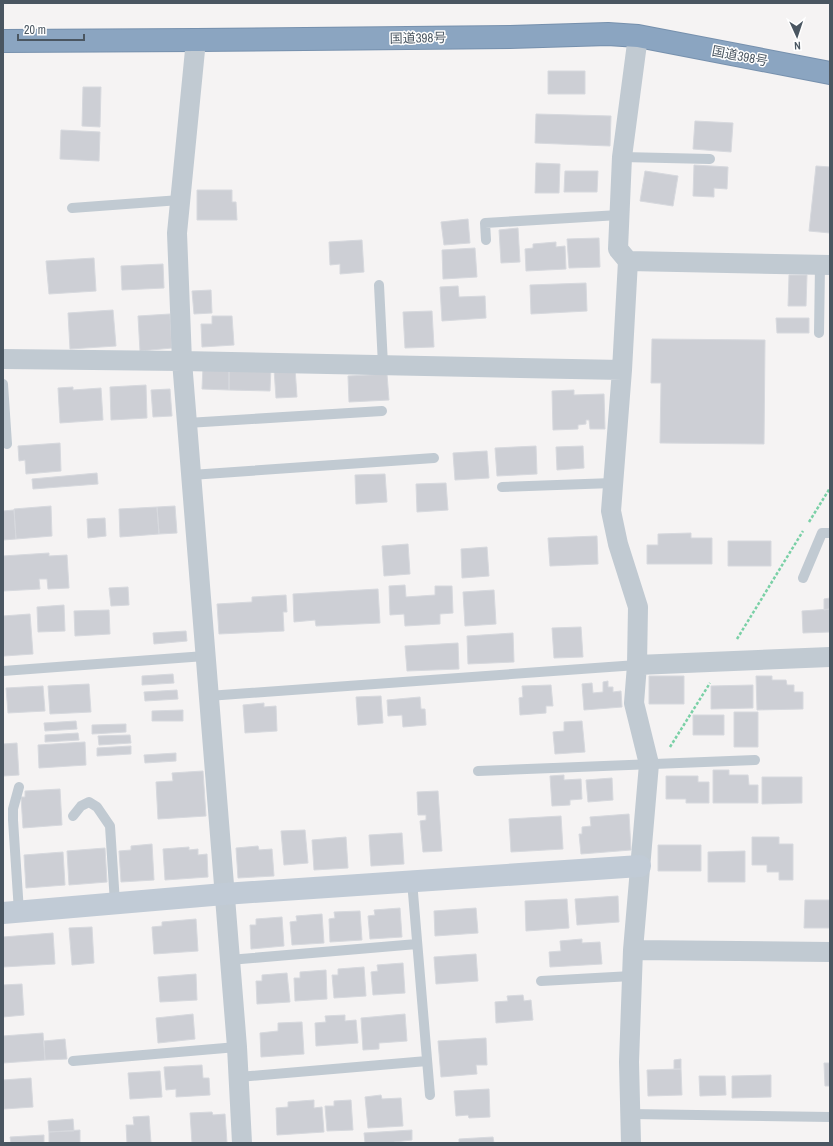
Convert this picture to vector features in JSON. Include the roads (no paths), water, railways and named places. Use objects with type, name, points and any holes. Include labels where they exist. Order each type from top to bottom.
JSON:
[{"type":"highway","name":"国道398号","points":[[3,41],[510,37],[608,34],[638,36],[830,73]]},
{"type":"street","points":[[631,1143],[629,1062],[633,950],[640,866],[654,764],[634,703],[638,607],[618,544],[611,511],[622,370],[628,261],[618,249],[622,157],[638,36]]},
{"type":"street","points":[[196,40],[177,233],[182,361],[237,1047],[242,1143]]},
{"type":"street","points":[[628,261],[825,265]]},
{"type":"street","points":[[3,359],[622,370]]},
{"type":"street","points":[[636,665],[830,657]]},
{"type":"street","points":[[11,912],[224,894],[640,866]]},
{"type":"street","points":[[633,950],[830,952]]},
{"type":"lane","points":[[622,157],[710,159]]},
{"type":"lane","points":[[72,208],[180,200]]},
{"type":"lane","points":[[486,240],[485,223],[619,215]]},
{"type":"lane","points":[[819,333],[825,265]]},
{"type":"lane","points":[[379,285],[383,365]]},
{"type":"lane","points":[[3,384],[7,444]]},
{"type":"lane","points":[[187,424],[382,411]]},
{"type":"lane","points":[[191,475],[434,458]]},
{"type":"lane","points":[[502,487],[613,483]]},
{"type":"lane","points":[[803,578],[822,533],[830,533]]},
{"type":"lane","points":[[3,671],[205,656]]},
{"type":"lane","points":[[208,696],[636,665]]},
{"type":"lane","points":[[478,771],[756,760]]},
{"type":"lane","points":[[11,912],[13,809],[19,787]]},
{"type":"lane","points":[[74,816],[81,806],[89,802],[97,807],[110,826],[116,904]]},
{"type":"lane","points":[[412,881],[430,1096]]},
{"type":"lane","points":[[230,960],[418,944]]},
{"type":"lane","points":[[541,981],[632,976]]},
{"type":"lane","points":[[73,1061],[237,1047]]},
{"type":"lane","points":[[239,1077],[427,1061]]},
{"type":"lane","points":[[630,1114],[830,1117]]}]
